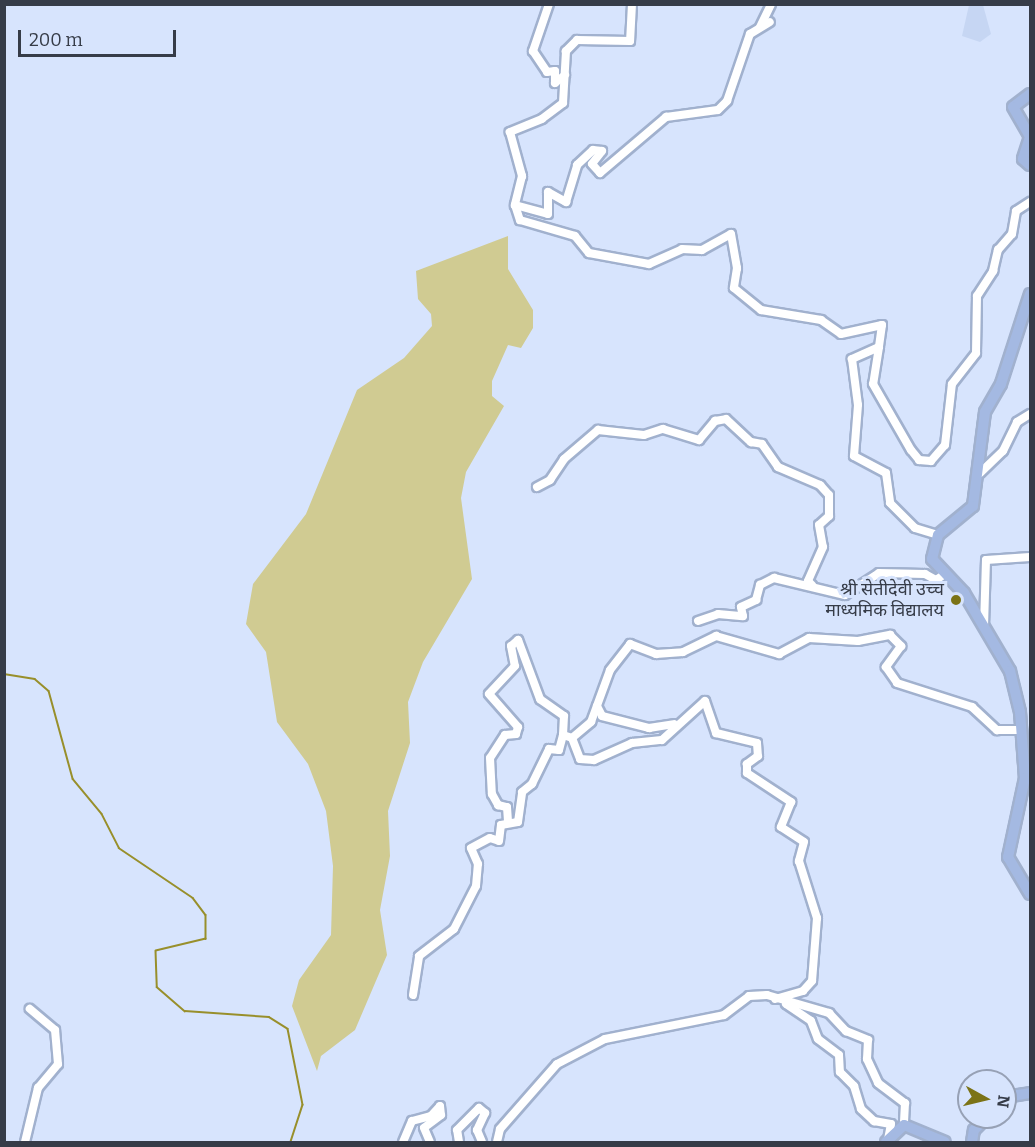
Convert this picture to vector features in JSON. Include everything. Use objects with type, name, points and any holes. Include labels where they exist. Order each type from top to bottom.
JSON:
[{"type":"main road","points":[[1030,94],[1013,107],[1030,137],[1027,153],[1030,165]]},
{"type":"main road","points":[[1030,294],[1002,384],[985,412],[980,473],[969,514],[938,535],[932,559],[964,592],[984,629],[1007,663],[1020,712],[1019,730],[1025,778],[1008,857],[1030,894]]},
{"type":"main road","points":[[887,1141],[904,1125],[945,1143]]},
{"type":"street","points":[[549,4],[533,51],[547,72],[555,71],[555,83],[565,75]]},
{"type":"street","points":[[632,4],[630,41],[577,40],[566,51],[563,103],[542,119],[510,132],[522,176],[514,205],[520,220],[576,236],[589,253],[649,264],[682,249],[702,250],[731,234],[738,268],[732,280],[746,299],[761,310],[821,320],[841,334],[882,325],[873,384],[911,450],[919,459],[931,461],[945,445],[952,384],[976,353],[977,296],[993,271],[998,250],[1012,234],[1016,211],[1030,202]]},
{"type":"street","points":[[514,205],[548,214],[547,194],[554,191],[566,202],[577,165],[593,150],[602,151],[592,164],[600,173],[666,117],[718,110],[727,101],[742,49],[759,27],[771,4]]},
{"type":"street","points":[[759,27],[770,22]]},
{"type":"street","points":[[879,347],[852,359],[858,405],[854,456],[886,473],[890,503],[915,528],[938,535]]},
{"type":"street","points":[[980,473],[1003,451],[1017,422],[1030,414]]},
{"type":"street","points":[[537,487],[550,480],[564,459],[598,430],[644,435],[663,429],[699,440],[715,421],[726,419],[751,442],[762,444],[778,467],[820,485],[829,495],[829,516],[819,525],[823,547],[808,581],[812,585]]},
{"type":"street","points":[[984,629],[986,560],[1030,557]]},
{"type":"street","points":[[698,621],[718,614],[743,616],[741,607],[756,600],[760,585],[774,578],[812,585],[845,595],[879,573],[925,574],[936,580],[945,574]]},
{"type":"street","points":[[572,738],[591,722],[610,670],[630,644],[656,654],[683,652],[716,636],[779,654],[808,638],[858,641],[890,635],[901,646],[886,667],[897,683],[972,707],[997,730],[1019,730]]},
{"type":"street","points":[[413,995],[419,956],[454,929],[476,886],[478,864],[471,848],[490,838],[499,841],[498,829],[508,822],[518,822],[522,792],[532,784],[549,749],[559,750],[564,716],[540,699],[519,642],[512,641],[515,666],[489,694],[518,728],[516,735],[505,735],[489,758],[492,794],[498,806],[507,807],[508,822]]},
{"type":"street","points":[[572,738],[580,759],[587,762],[632,743],[662,740],[681,720],[705,701],[716,733],[757,743],[758,756],[747,764],[747,773],[791,802],[781,827],[804,842],[799,861],[817,918],[810,953],[814,972],[803,991],[775,999]]},
{"type":"street","points":[[597,706],[602,716],[649,728],[665,729],[681,720]]},
{"type":"street","points":[[563,735],[572,738]]},
{"type":"street","points":[[497,1143],[500,1129],[551,1070],[605,1039],[724,1015],[748,996],[775,999],[811,1021],[818,1039],[839,1055],[840,1072],[854,1086],[861,1109],[874,1120],[891,1124],[887,1141]]},
{"type":"street","points":[[786,1004],[829,1013],[846,1031],[868,1040],[867,1059],[878,1083],[904,1103],[904,1125]]},
{"type":"street","points":[[25,1143],[38,1088],[58,1064],[55,1030],[30,1009]]},
{"type":"street","points":[[403,1143],[412,1121],[431,1116],[440,1106],[441,1115],[424,1128],[430,1143]]},
{"type":"street","points":[[459,1143],[457,1130],[479,1108],[485,1113],[477,1130],[482,1143]]},
{"type":"shaded area","points":[[969,5],[983,5],[991,34],[980,42],[962,36]]},
{"type":"shaded area","points":[[508,236],[508,269],[533,310],[533,328],[521,348],[508,345],[492,381],[492,396],[504,406],[466,472],[461,498],[472,579],[423,662],[408,702],[410,743],[388,811],[390,856],[380,910],[387,955],[355,1030],[321,1056],[317,1071],[292,1006],[299,980],[331,935],[333,866],[326,811],[308,764],[277,722],[266,652],[246,624],[253,584],[306,514],[357,390],[404,358],[432,326],[431,314],[418,299],[416,271]]},
{"type":"waterway","points":[[4,674],[35,679],[49,691],[73,779],[102,814],[119,848],[193,898],[206,915],[206,939],[156,951],[157,987],[185,1011],[269,1017],[288,1029],[303,1105],[291,1142]]},
{"type":"place","name":"श्री सेतीदेवी उच्च माध्यमिक विद्यालय","points":[[956,600]]}]
